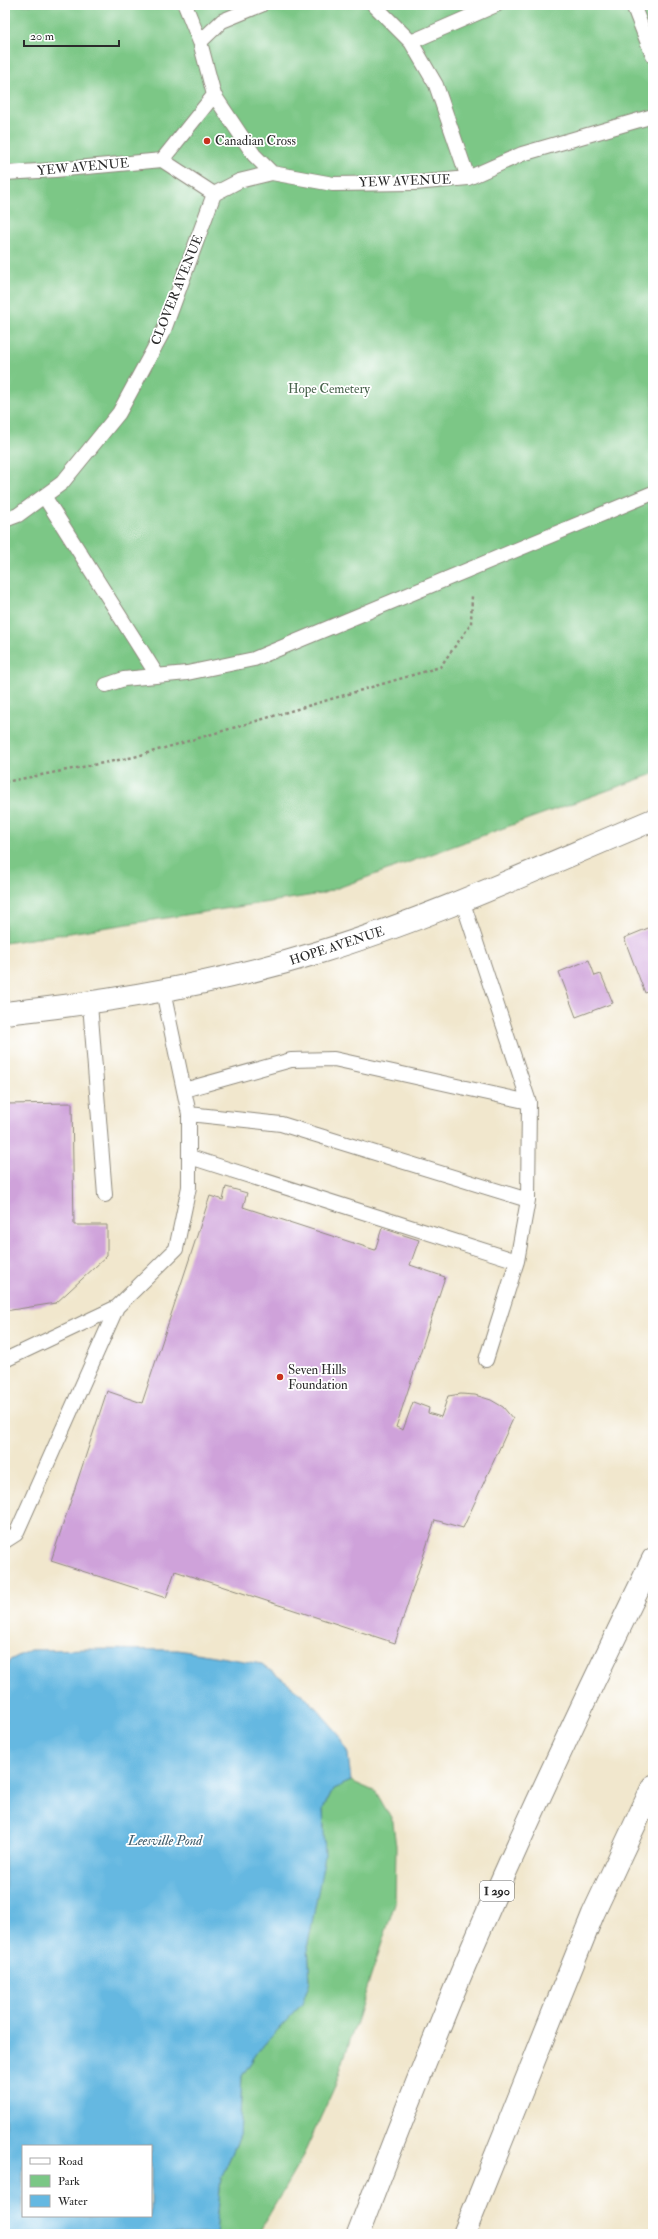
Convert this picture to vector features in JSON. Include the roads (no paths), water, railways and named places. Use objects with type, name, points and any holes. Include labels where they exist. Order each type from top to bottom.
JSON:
[{"type":"main road","name":"HOPE AVENUE","points":[[5,1013],[90,1004],[163,991],[238,975],[320,952],[395,927],[653,820]]},
{"type":"main road","name":"I 290","points":[[358,2234],[415,2084],[466,1961],[553,1766],[653,1559]]},
{"type":"main road","points":[[464,2234],[593,1914],[653,1786]]},
{"type":"lane","points":[[185,5],[200,42],[214,95],[254,155],[272,173]]},
{"type":"lane","points":[[200,42],[222,21],[261,5]]},
{"type":"lane","points":[[374,5],[411,42],[436,85],[468,178]]},
{"type":"lane","points":[[411,42],[496,5]]},
{"type":"lane","points":[[633,5],[653,56]]},
{"type":"lane","points":[[214,95],[162,160],[214,194]]},
{"type":"lane","name":"YEW AVENUE","points":[[214,194],[239,181],[272,173],[333,184],[414,183],[468,178],[522,154],[653,116]]},
{"type":"lane","name":"YEW AVENUE","points":[[5,173],[162,160]]},
{"type":"lane","name":"CLOVER AVENUE","points":[[5,520],[18,515],[62,483],[119,413],[164,330],[214,194]]},
{"type":"lane","points":[[106,685],[124,679],[187,672],[254,659],[653,493]]},
{"type":"lane","points":[[44,496],[157,675]]},
{"type":"lane","points":[[462,900],[529,1102],[528,1200],[517,1261],[486,1360]]},
{"type":"lane","points":[[5,1360],[117,1307],[176,1249],[189,1187],[189,1114],[163,991]]},
{"type":"lane","points":[[90,1004],[105,1195]]},
{"type":"lane","points":[[184,1090],[291,1060],[334,1059],[529,1102]]},
{"type":"lane","points":[[189,1114],[281,1124],[528,1200]]},
{"type":"lane","points":[[190,1157],[517,1261]]},
{"type":"lane","points":[[5,1541],[16,1534],[117,1307]]},
{"type":"water","name":"Leesville Pond","points":[[30,1650],[178,1650],[262,1664],[308,1699],[339,1734],[348,1754],[351,1781],[333,1789],[323,1809],[325,1856],[308,1944],[310,1982],[302,2004],[259,2050],[242,2076],[239,2138],[221,2178],[216,2234],[5,2234],[5,1673],[10,1660]]},
{"type":"place","name":"Canadian Cross","points":[[207,141]]},
{"type":"place","name":"Seven Hills Foundation","points":[[280,1377]]},
{"type":"park label","name":"Hope Cemetery","points":[[329,389]]}]
